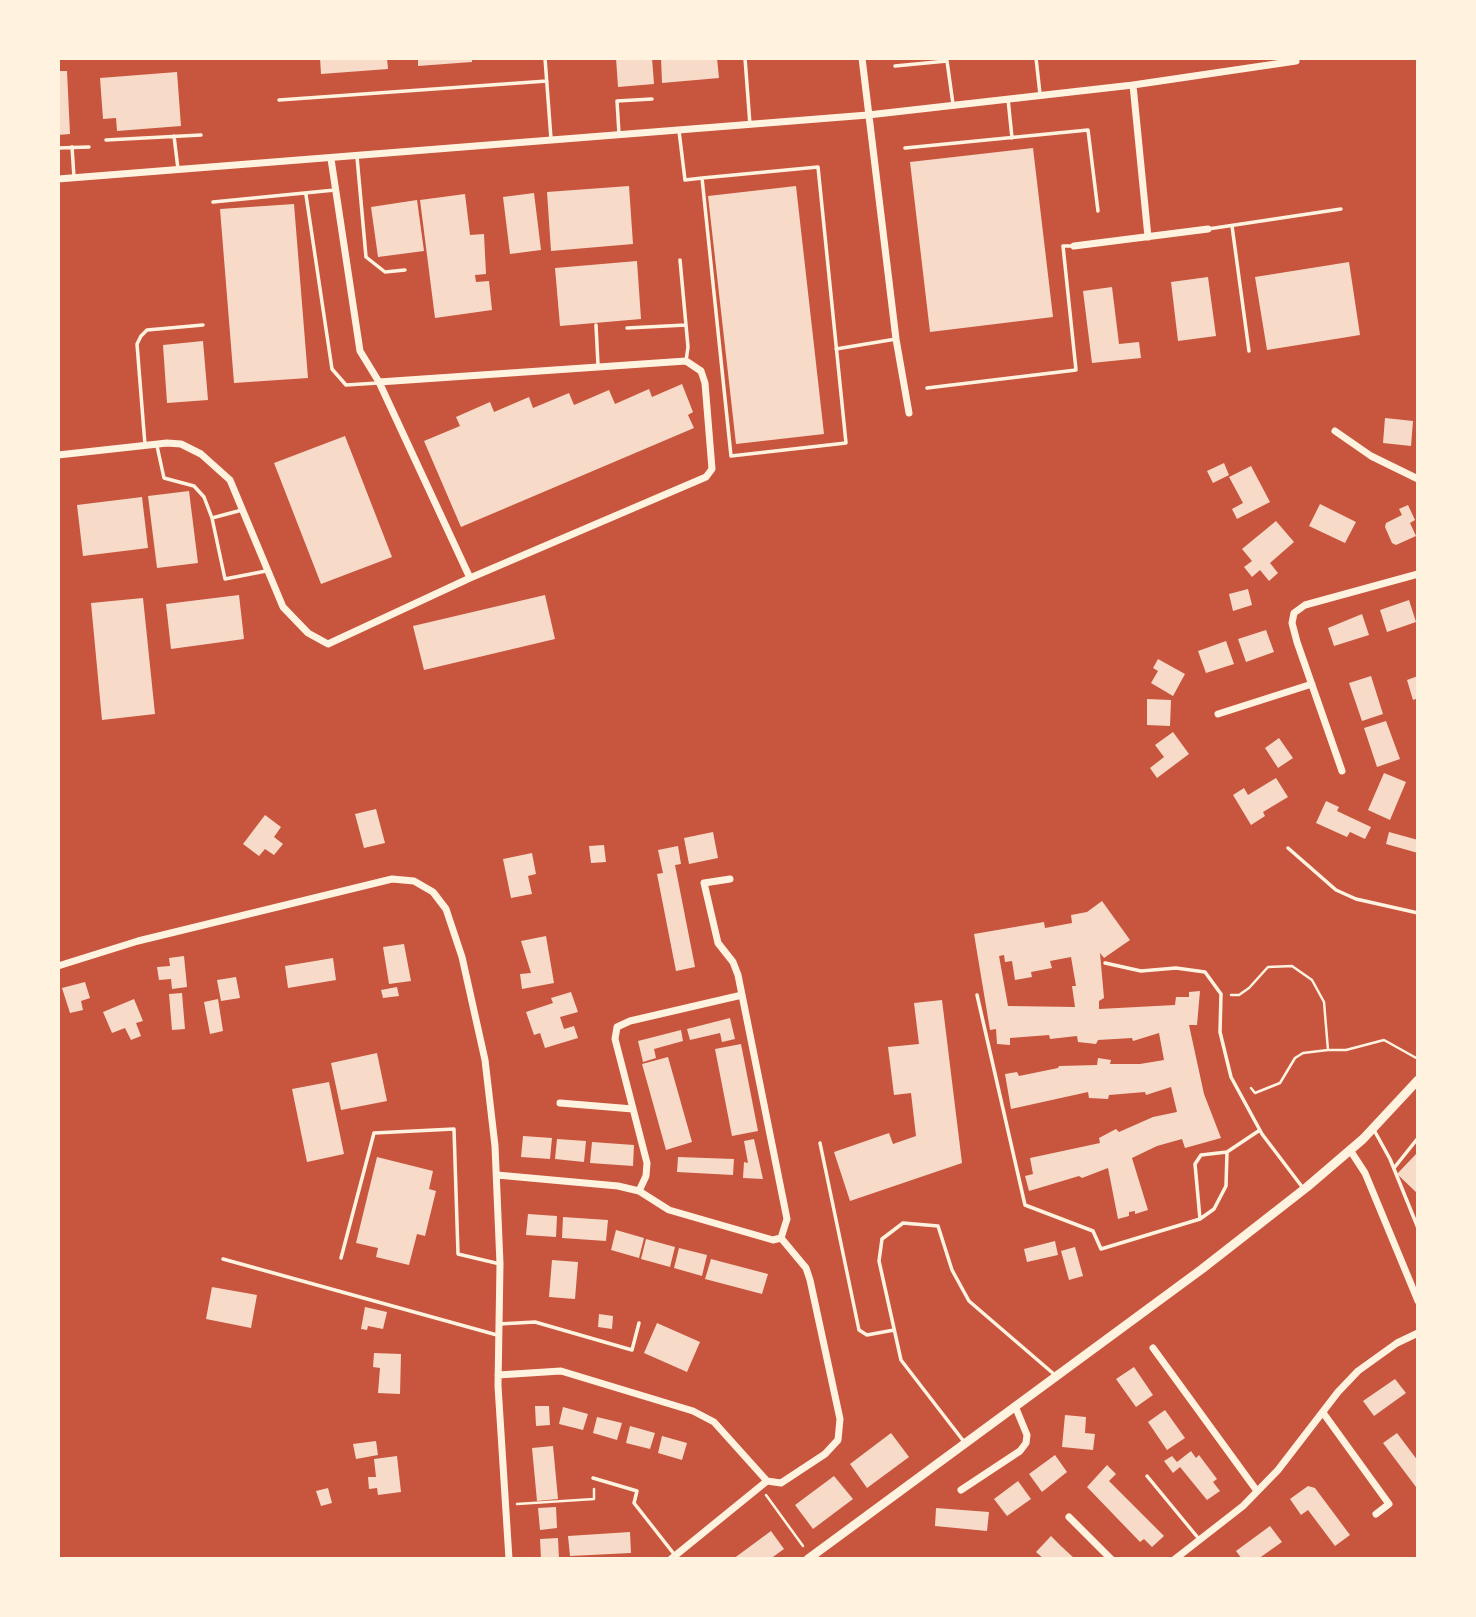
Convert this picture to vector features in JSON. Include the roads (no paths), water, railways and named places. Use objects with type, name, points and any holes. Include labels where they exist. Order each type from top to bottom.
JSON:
[{"type":"street","points":[[862,58],[896,339],[909,413]]},
{"type":"street","points":[[58,179],[868,115],[1133,85],[1296,61]]},
{"type":"street","points":[[1133,85],[1148,237]]},
{"type":"street","points":[[331,159],[360,351],[379,382],[470,578]]},
{"type":"street","points":[[1074,246],[1208,229]]},
{"type":"street","points":[[58,455],[145,445],[181,444],[211,462],[230,480],[283,607],[307,633],[328,644],[470,578],[706,477],[712,469],[713,453],[705,383],[701,371],[686,361],[379,382]]},
{"type":"street","points":[[1335,431],[1371,456],[1418,479]]},
{"type":"street","points":[[1342,771],[1292,623],[1294,613],[1305,606],[1418,574]]},
{"type":"street","points":[[1218,714],[1312,684]]},
{"type":"street","points":[[58,966],[138,941],[392,879],[414,881],[433,892],[446,909],[462,957],[485,1060],[497,1175],[500,1264],[498,1375],[509,1559]]},
{"type":"street","points":[[730,879],[704,883],[718,943],[733,962],[742,995],[787,1219],[781,1238]]},
{"type":"street","points":[[639,1191],[646,1176],[647,1163],[615,1039],[617,1027],[630,1021],[742,995]]},
{"type":"street","points":[[815,1557],[1304,1189],[1373,1129],[1418,1083]]},
{"type":"street","points":[[560,1103],[633,1109]]},
{"type":"street","points":[[1350,1150],[1365,1173],[1418,1301]]},
{"type":"street","points":[[497,1175],[618,1186],[639,1191],[669,1210],[773,1240],[781,1238]]},
{"type":"street","points":[[498,1375],[561,1371],[693,1411],[714,1422],[767,1481],[781,1483],[825,1454],[838,1440],[840,1419],[810,1280],[806,1268],[781,1238]]},
{"type":"street","points":[[1175,1559],[1200,1541],[1257,1491],[1358,1371],[1397,1343],[1418,1334]]},
{"type":"street","points":[[1153,1348],[1257,1491]]},
{"type":"street","points":[[961,1490],[1020,1451],[1026,1443],[1027,1435],[1015,1406]]},
{"type":"street","points":[[1324,1414],[1389,1504],[1376,1514]]},
{"type":"street","points":[[674,1558],[767,1481]]},
{"type":"street","points":[[1069,1517],[1111,1559]]},
{"type":"lane","points":[[545,58],[551,141]]},
{"type":"lane","points":[[745,58],[750,125]]},
{"type":"lane","points":[[1037,58],[1040,96]]},
{"type":"lane","points":[[895,66],[947,61],[953,106]]},
{"type":"lane","points":[[279,100],[547,81]]},
{"type":"lane","points":[[619,136],[617,101],[652,99]]},
{"type":"lane","points":[[1008,99],[1012,138]]},
{"type":"lane","points":[[905,148],[1088,130],[1098,211]]},
{"type":"lane","points":[[679,131],[685,180],[702,178],[818,167],[846,443],[732,456],[702,178]]},
{"type":"lane","points":[[106,140],[201,135]]},
{"type":"lane","points":[[174,136],[178,170]]},
{"type":"lane","points":[[58,148],[89,146]]},
{"type":"lane","points":[[72,148],[74,178]]},
{"type":"lane","points":[[356,157],[366,257],[385,272],[405,270]]},
{"type":"lane","points":[[213,202],[306,195],[335,190]]},
{"type":"lane","points":[[306,195],[332,369],[346,386],[379,382]]},
{"type":"lane","points":[[1208,229],[1341,209]]},
{"type":"lane","points":[[1232,226],[1250,351]]},
{"type":"lane","points":[[926,388],[1076,370],[1063,246],[1074,246]]},
{"type":"lane","points":[[680,260],[686,325],[686,361]]},
{"type":"lane","points":[[145,445],[137,344],[147,330],[203,325]]},
{"type":"lane","points":[[596,325],[598,366]]},
{"type":"lane","points":[[627,328],[686,325]]},
{"type":"lane","points":[[836,349],[896,339]]},
{"type":"lane","points":[[157,444],[164,478],[194,486],[204,497],[212,518],[225,579],[266,571]]},
{"type":"lane","points":[[212,518],[242,510]]},
{"type":"lane","points":[[1288,848],[1336,890],[1356,899],[1418,913]]},
{"type":"lane","points":[[1105,963],[1142,971],[1176,968],[1205,972],[1221,995],[1220,1032],[1231,1077],[1260,1129],[1304,1189]]},
{"type":"lane","points":[[977,995],[1025,1205],[1093,1231],[1101,1249],[1200,1219],[1214,1209],[1226,1186],[1227,1152]]},
{"type":"lane","points":[[341,1258],[374,1133],[454,1129],[458,1254],[500,1264]]},
{"type":"lane","points":[[1200,1219],[1195,1164],[1201,1155],[1227,1152],[1260,1129]]},
{"type":"lane","points":[[1373,1129],[1394,1168],[1418,1228]]},
{"type":"lane","points":[[1394,1168],[1418,1138]]},
{"type":"lane","points":[[820,1143],[859,1330],[867,1335],[894,1330]]},
{"type":"lane","points":[[965,1443],[901,1360],[879,1261],[882,1240],[903,1223],[938,1226],[952,1270],[969,1301],[1057,1377]]},
{"type":"lane","points":[[223,1259],[497,1335]]},
{"type":"lane","points":[[497,1324],[535,1322],[632,1350],[639,1323]]},
{"type":"lane","points":[[1147,1476],[1200,1541]]},
{"type":"lane","points":[[593,1478],[637,1491],[634,1503],[674,1558]]}]
